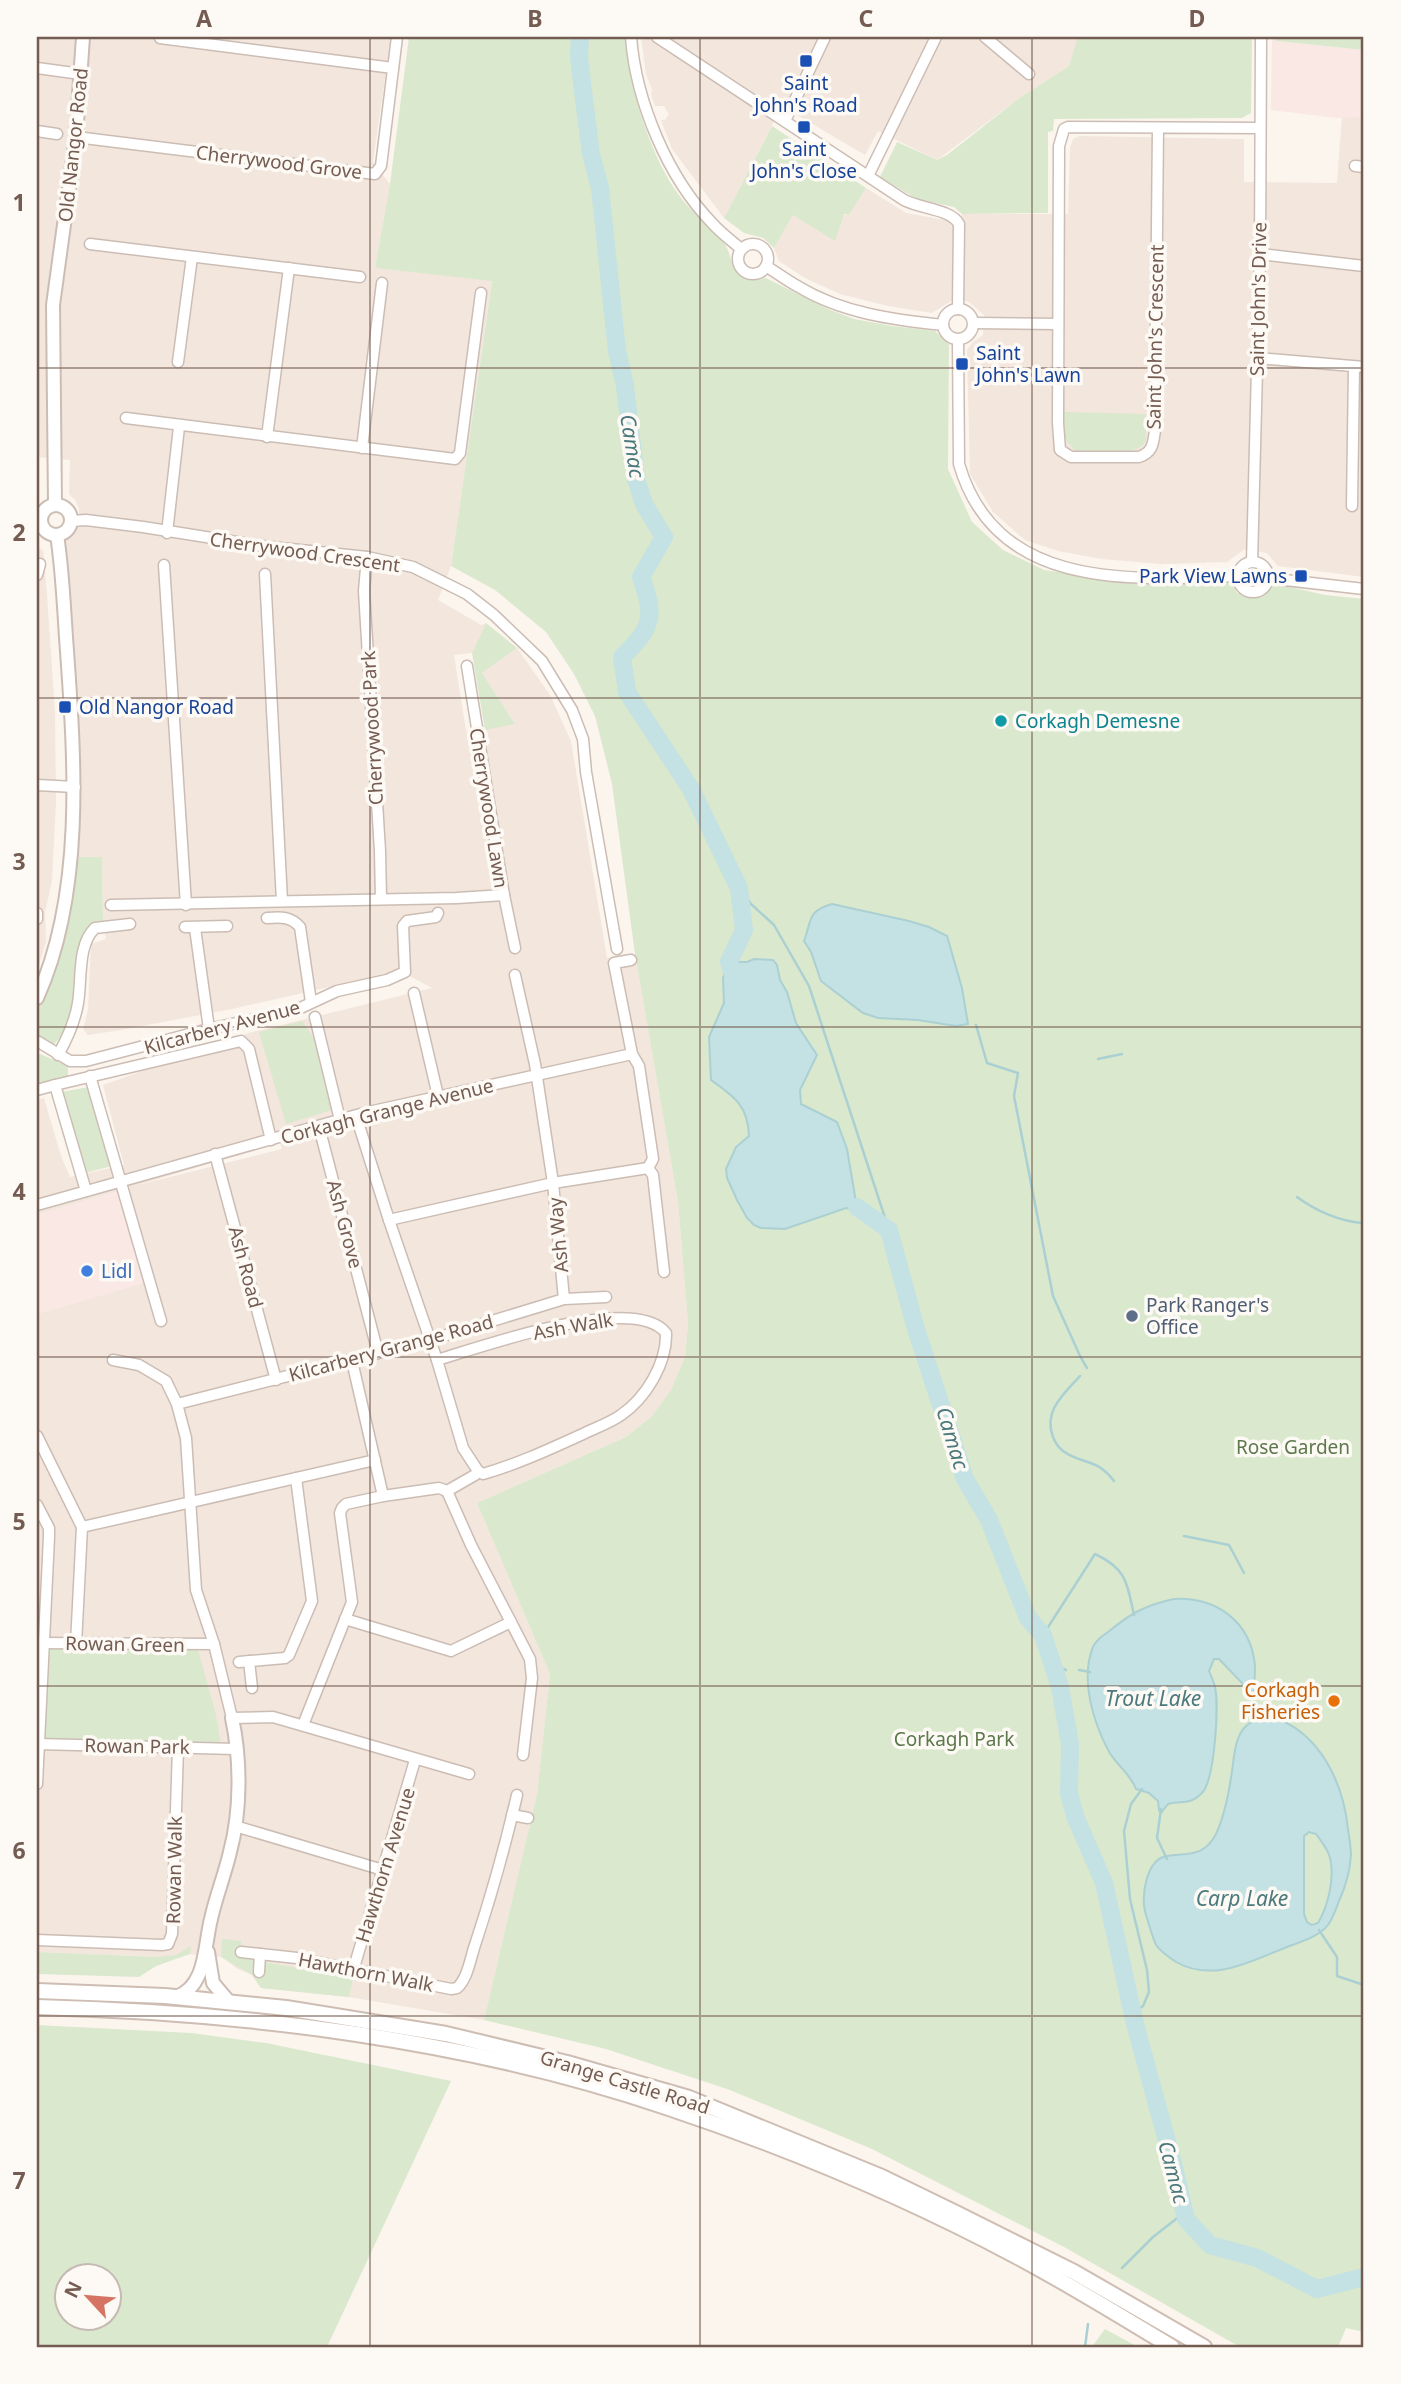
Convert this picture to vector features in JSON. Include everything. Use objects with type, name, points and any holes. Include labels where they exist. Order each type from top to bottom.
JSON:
[{"type":"main road","name":"Grange Castle Road","points":[[37,1991],[176,1997],[286,2008],[446,2034],[567,2063],[689,2098],[882,2177],[1074,2272],[1204,2347]]},
{"type":"main road","name":"Grange Castle Road","points":[[37,2007],[155,2012],[259,2022],[405,2042],[544,2072],[665,2106],[881,2190],[1015,2255],[1172,2347]]},
{"type":"street","name":"Old Nangor Road","points":[[55,505],[53,305],[76,137],[83,37]]},
{"type":"street","name":"Cherrywood Grove","points":[[76,137],[375,174],[381,166],[397,37]]},
{"type":"street","points":[[631,37],[634,62],[644,100],[670,165],[712,223],[741,249]]},
{"type":"street","points":[[657,37],[913,205],[955,216],[959,224],[958,309]]},
{"type":"street","points":[[785,121],[825,37]]},
{"type":"street","points":[[868,176],[936,37]]},
{"type":"street","points":[[985,37],[1029,74]]},
{"type":"street","name":"Saint John's Drive","points":[[1252,562],[1260,254],[1261,37]]},
{"type":"street","points":[[160,38],[393,68]]},
{"type":"street","points":[[37,68],[81,74]]},
{"type":"street","name":"Saint John's Crescent","points":[[1158,128],[1152,449],[1148,454],[1139,457],[1071,457],[1060,450],[1059,146],[1064,129],[1068,127],[1259,128]]},
{"type":"street","points":[[37,131],[57,134]]},
{"type":"street","points":[[90,244],[360,277]]},
{"type":"street","points":[[750,244],[763,248],[768,256],[766,266],[757,274],[743,271],[737,258],[741,249],[750,244]]},
{"type":"street","points":[[1260,254],[1364,266]]},
{"type":"street","points":[[178,362],[192,257]]},
{"type":"street","points":[[766,266],[801,289],[845,307],[888,318],[943,325]]},
{"type":"street","points":[[267,437],[289,268]]},
{"type":"street","points":[[362,448],[382,283]]},
{"type":"street","points":[[126,418],[179,427],[455,459],[460,453],[481,293]]},
{"type":"street","points":[[958,309],[971,315],[974,323],[971,333],[958,340]]},
{"type":"street","points":[[958,309],[945,316],[943,325],[946,334],[958,340]]},
{"type":"street","points":[[974,323],[1058,324]]},
{"type":"street","points":[[958,340],[959,464],[977,506],[986,521],[999,534],[1041,561],[1073,569],[1159,578],[1238,576]]},
{"type":"street","points":[[1257,358],[1359,367],[1352,506]]},
{"type":"street","points":[[167,533],[179,427]]},
{"type":"street","points":[[55,505],[66,509],[71,521],[67,529],[57,534],[46,531],[39,518],[45,510],[55,505]]},
{"type":"street","name":"Cherrywood Crescent","points":[[71,521],[109,523],[262,547],[367,557],[413,567],[467,594],[494,615],[542,661],[572,710],[583,739],[586,772],[617,949]]},
{"type":"street","points":[[37,998],[57,947],[75,787],[57,534]]},
{"type":"street","name":"Cherrywood Park","points":[[367,557],[364,591],[381,899]]},
{"type":"street","points":[[1252,562],[1261,565],[1267,573],[1267,578],[1259,590],[1249,591],[1241,586],[1238,576],[1241,568],[1252,562]]},
{"type":"street","points":[[164,565],[186,905]]},
{"type":"street","points":[[265,574],[282,901]]},
{"type":"street","points":[[1267,578],[1364,589]]},
{"type":"street","name":"Cherrywood Lawn","points":[[467,666],[515,948]]},
{"type":"street","points":[[37,785],[75,787]]},
{"type":"street","points":[[111,905],[504,895]]},
{"type":"street","points":[[37,913],[37,919]]},
{"type":"street","name":"Kilcarbery Avenue","points":[[37,1041],[70,1061],[86,1061],[296,1010],[337,991],[405,972],[403,926],[407,920],[436,917],[438,913]]},
{"type":"street","points":[[267,918],[283,916],[294,920],[300,927],[311,1002]]},
{"type":"street","points":[[58,1055],[72,1026],[78,1004],[85,941],[95,928],[130,924]]},
{"type":"street","points":[[209,1029],[190,928],[227,926]]},
{"type":"street","points":[[631,960],[614,964],[632,1054],[639,1066],[653,1159],[648,1168],[653,1175],[664,1272]]},
{"type":"street","points":[[389,1220],[553,1183],[536,1073],[516,975]]},
{"type":"street","points":[[414,992],[438,1096]]},
{"type":"street","points":[[316,1017],[340,1120]]},
{"type":"street","points":[[37,1090],[241,1041],[249,1049],[271,1140]]},
{"type":"street","name":"Corkagh Grange Avenue","points":[[37,1205],[340,1120],[536,1073],[632,1054]]},
{"type":"street","points":[[90,1076],[161,1321]]},
{"type":"street","points":[[55,1085],[86,1191]]},
{"type":"street","points":[[356,1116],[437,1360],[463,1448],[478,1471],[447,1491]]},
{"type":"street","name":"Ash Grove","points":[[319,1127],[378,1353]]},
{"type":"street","name":"Ash Road","points":[[215,1154],[276,1380]]},
{"type":"street","name":"Ash Way","points":[[564,1299],[553,1183],[648,1168]]},
{"type":"street","name":"Kilcarbery Grange Road","points":[[177,1404],[430,1340],[564,1299],[606,1297]]},
{"type":"street","name":"Ash Walk","points":[[437,1360],[560,1325],[614,1317],[640,1320],[662,1328],[666,1333],[661,1358],[650,1383],[621,1416],[524,1461],[483,1474],[478,1471]]},
{"type":"street","points":[[113,1360],[139,1365],[166,1381],[177,1404],[186,1438],[196,1590],[214,1644],[232,1718],[236,1749],[237,1791],[231,1849],[210,1919],[199,1978],[189,1990],[176,1997]]},
{"type":"street","points":[[352,1361],[383,1496]]},
{"type":"street","points":[[37,1436],[82,1527],[76,1644]]},
{"type":"street","points":[[82,1527],[375,1460]]},
{"type":"street","points":[[252,1688],[244,1661],[282,1660],[289,1654],[312,1601],[296,1478]]},
{"type":"street","points":[[303,1726],[352,1597],[340,1513],[342,1508],[346,1504],[383,1496],[439,1488],[447,1491],[471,1545],[527,1651],[532,1668],[531,1741],[523,1755]]},
{"type":"street","points":[[37,1506],[49,1528],[40,1643],[37,1784]]},
{"type":"street","points":[[345,1619],[451,1651],[512,1622]]},
{"type":"street","name":"Rowan Green","points":[[40,1643],[214,1644]]},
{"type":"street","name":"Hawthorn Avenue","points":[[232,1718],[273,1717],[469,1774]]},
{"type":"street","name":"Rowan Park","points":[[38,1744],[236,1749]]},
{"type":"street","name":"Rowan Walk","points":[[37,1940],[169,1944],[172,1934],[178,1748]]},
{"type":"street","name":"Hawthorn Avenue","points":[[353,1971],[415,1760]]},
{"type":"street","name":"Hawthorn Walk","points":[[241,1952],[297,1958],[452,1989],[461,1985],[494,1887],[517,1795]]},
{"type":"street","points":[[512,1815],[528,1818]]},
{"type":"street","points":[[234,1826],[383,1870]]},
{"type":"street","points":[[207,1938],[213,1983],[230,2003]]},
{"type":"street","points":[[259,1972],[260,1954]]},
{"type":"shaded area","points":[[37,37],[391,37],[373,162],[390,184],[375,268],[492,280],[451,566],[438,600],[481,625],[486,623],[472,653],[454,655],[466,731],[515,724],[482,673],[517,648],[550,695],[571,741],[607,958],[635,954],[678,1202],[688,1323],[685,1357],[671,1390],[651,1417],[626,1437],[477,1503],[550,1674],[537,1794],[484,2020],[349,1997],[261,1988],[252,1975],[236,1968],[222,1957],[186,1954],[154,1967],[156,1957],[37,1952],[37,1314],[143,1283],[119,1191],[37,1215],[37,1100],[44,1098],[70,1177],[124,1165],[103,1085],[249,1033],[432,988],[400,971],[232,1009],[121,1030],[88,1035],[83,1029],[88,1010],[91,944],[106,939],[103,921],[102,858],[74,857],[76,709],[63,530],[79,518],[79,509],[69,494],[70,460],[37,457]],"holes":[[[280,1143],[282,1149],[134,1186]]]},
{"type":"shaded area","points":[[641,37],[1078,37],[1078,41],[1069,66],[1021,97],[937,160],[878,131],[865,155],[782,106],[724,218],[672,149],[661,120],[665,120],[669,114],[664,106],[655,106],[651,95]]},
{"type":"shaded area","points":[[1272,37],[1277,41],[1364,50],[1364,117],[1337,118],[1271,110]]},
{"type":"shaded area","points":[[1342,116],[1364,117],[1364,577],[1278,566],[1267,553],[1245,549],[1227,562],[1161,564],[1102,559],[1058,551],[1025,540],[993,512],[970,474],[967,350],[983,335],[984,315],[969,302],[962,300],[951,301],[932,313],[840,294],[805,278],[779,261],[774,248],[793,215],[849,215],[866,188],[906,213],[962,223],[962,214],[1068,214],[1070,148],[1073,139],[1079,136],[1244,139],[1244,182],[1337,183]]},
{"type":"shaded area","points":[[37,547],[43,550],[47,595],[55,713],[56,802],[52,881],[45,912],[46,942],[37,971]]},
{"type":"shaded area","points":[[119,1191],[143,1283],[37,1314],[37,1215]]},
{"type":"green space","name":"Corkagh Park","points":[[409,37],[626,37],[635,96],[657,158],[681,198],[724,243],[734,268],[754,278],[766,278],[854,319],[935,331],[949,344],[948,469],[972,522],[1003,550],[1044,570],[1097,578],[1158,583],[1230,579],[1237,593],[1254,596],[1277,584],[1325,595],[1364,599],[1364,2332],[1346,2328],[1338,2347],[1240,2347],[1064,2247],[872,2149],[730,2090],[606,2049],[484,2020],[537,1794],[550,1674],[477,1503],[626,1437],[651,1417],[671,1390],[685,1357],[688,1323],[678,1202],[635,954],[612,784],[595,716],[574,674],[546,632],[495,590],[451,566],[492,281],[375,268],[390,184]]},
{"type":"green space","points":[[1078,37],[1252,37],[1251,113],[1242,118],[1054,119],[1053,131],[1048,132],[1048,213],[962,214],[954,207],[917,199],[880,177],[897,142],[937,160],[947,155],[1021,97],[1069,66]]},
{"type":"green space","points":[[1272,37],[1364,37],[1364,50],[1277,41]]},
{"type":"green space","points":[[772,126],[866,188],[849,215],[844,214],[835,241],[793,215],[774,248],[763,238],[744,233],[724,218]]},
{"type":"green space","points":[[1064,412],[1146,414],[1146,440],[1134,450],[1125,452],[1075,451],[1065,439]]},
{"type":"green space","points":[[486,623],[517,648],[482,673],[515,724],[485,730],[472,653]]},
{"type":"green space","points":[[74,857],[102,857],[103,921],[90,924],[81,953],[68,1021],[54,1044],[37,1034],[37,1006],[56,971]]},
{"type":"green space","points":[[302,1021],[315,1040],[326,1091],[330,1090],[335,1109],[286,1124],[259,1032]]},
{"type":"green space","points":[[40,1054],[68,1066],[68,1076],[37,1085],[37,1057]]},
{"type":"green space","points":[[89,1087],[112,1166],[85,1173],[61,1092]]},
{"type":"green space","points":[[51,1647],[198,1650],[216,1715],[221,1745],[43,1739],[47,1651]]},
{"type":"green space","points":[[222,1939],[241,1941],[240,1955],[263,1964],[264,1962],[353,1978],[349,1997],[261,1988],[252,1975],[221,1957]]},
{"type":"green space","points":[[191,1946],[190,1954],[156,1966],[139,1977],[37,1974],[37,1952],[157,1957],[176,1955]]},
{"type":"green space","points":[[37,2025],[191,2033],[266,2043],[451,2081],[327,2347],[37,2347]]},
{"type":"green space","points":[[1105,2329],[1138,2347],[1092,2347]]},
{"type":"water","points":[[832,904],[909,921],[947,936],[962,988],[968,1024],[956,1026],[878,1018],[863,1013],[821,981],[811,952],[804,941],[814,913]]},
{"type":"water","points":[[754,959],[773,960],[777,965],[796,1023],[817,1055],[800,1090],[801,1104],[837,1122],[847,1149],[856,1202],[875,1218],[873,1222],[863,1213],[846,1208],[785,1229],[761,1228],[747,1218],[727,1178],[726,1169],[736,1147],[749,1136],[748,1126],[739,1103],[711,1080],[709,1037],[724,1003],[723,978],[729,962],[747,962]]},
{"type":"water","name":"Trout Lake","points":[[1174,1599],[1189,1599],[1217,1607],[1239,1624],[1252,1650],[1255,1666],[1254,1694],[1251,1697],[1242,1683],[1219,1659],[1214,1659],[1209,1671],[1215,1687],[1216,1725],[1213,1758],[1206,1785],[1202,1793],[1193,1800],[1168,1804],[1161,1813],[1158,1801],[1149,1793],[1136,1789],[1108,1750],[1093,1713],[1088,1673],[1089,1659],[1099,1638],[1138,1611]]},
{"type":"water","name":"Carp Lake","points":[[1273,1717],[1290,1724],[1316,1747],[1326,1761],[1341,1794],[1345,1811],[1351,1855],[1347,1879],[1330,1922],[1313,1937],[1229,1968],[1189,1968],[1156,1945],[1144,1908],[1146,1880],[1154,1864],[1160,1859],[1201,1850],[1216,1834],[1225,1807],[1239,1737],[1250,1723]],"holes":[[[1309,1832],[1316,1834],[1329,1855],[1332,1874],[1325,1908],[1318,1923],[1312,1925],[1307,1922],[1304,1914],[1304,1836]]]},
{"type":"waterway","name":"Camac","points":[[580,37],[579,57],[584,99],[591,154],[600,188],[617,351],[625,386],[636,479],[644,504],[664,537],[641,577],[649,602],[648,621],[640,638],[622,657],[627,692],[691,789],[739,888],[744,930],[729,962],[736,985]]},
{"type":"waterway","name":"Camac","points":[[739,888],[751,904],[774,925],[809,986],[889,1230]]},
{"type":"waterway","points":[[976,1025],[987,1063],[1018,1073],[1014,1096],[1053,1296],[1087,1368]]},
{"type":"waterway","points":[[1098,1059],[1122,1054]]},
{"type":"waterway","points":[[1297,1197],[1329,1215],[1364,1223]]},
{"type":"waterway","name":"Camac","points":[[857,1207],[889,1230],[916,1329],[965,1479],[989,1520],[1028,1618],[1043,1635],[1060,1687],[1070,1744],[1069,1793],[1075,1816],[1104,1883],[1135,2024],[1186,2219],[1210,2245],[1257,2258],[1317,2289],[1364,2277]]},
{"type":"waterway","points":[[1080,1376],[1056,1404],[1051,1419],[1053,1437],[1063,1451],[1101,1468],[1114,1481]]},
{"type":"waterway","points":[[1184,1536],[1229,1545],[1244,1573]]},
{"type":"waterway","name":"Camac","points":[[1043,1635],[1095,1554],[1120,1571],[1134,1615]]},
{"type":"waterway","points":[[1053,1665],[1066,1670]]},
{"type":"waterway","points":[[1079,1670],[1090,1672]]},
{"type":"waterway","name":"Camac","points":[[1251,1695],[1260,1718]]},
{"type":"waterway","name":"Camac","points":[[1133,2013],[1143,2006],[1149,1992],[1147,1970],[1130,1899],[1124,1831],[1131,1804],[1142,1789]]},
{"type":"waterway","name":"Camac","points":[[1161,1809],[1157,1838],[1167,1859]]},
{"type":"waterway","name":"Camac","points":[[1319,1930],[1337,1957],[1337,1976],[1364,1985]]},
{"type":"waterway","points":[[1122,2268],[1153,2237],[1185,2212]]},
{"type":"waterway","points":[[1085,2347],[1088,2324]]},
{"type":"place","name":"Saint John's Road","points":[[806,61]]},
{"type":"place","name":"Saint John's Close","points":[[804,127]]},
{"type":"place","name":"Saint John's Lawn","points":[[962,364]]},
{"type":"place","name":"Park View Lawns","points":[[1301,576]]},
{"type":"place","name":"Old Nangor Road","points":[[65,707]]},
{"type":"place","name":"Corkagh Demesne","points":[[1001,721]]},
{"type":"place","name":"Lidl","points":[[87,1271]]},
{"type":"place","name":"Park Ranger's Office","points":[[1132,1316]]},
{"type":"place","name":"Corkagh Fisheries","points":[[1334,1701]]},
{"type":"park label","name":"Rose Garden","points":[[1293,1447]]}]
